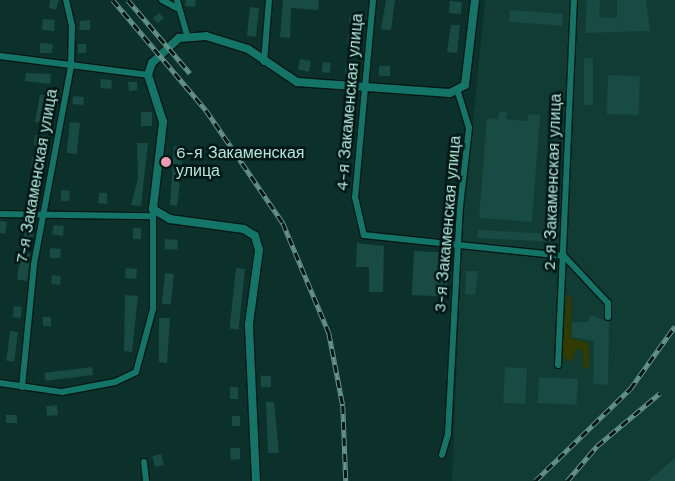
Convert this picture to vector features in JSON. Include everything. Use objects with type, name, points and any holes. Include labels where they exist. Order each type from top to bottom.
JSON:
[{"type":"street","name":"7-я Закаменская улица","points":[[22,388],[42,214],[71,66],[72,26],[66,0]]},
{"type":"street","points":[[162,0],[177,8]]},
{"type":"street","points":[[177,0],[177,8],[188,38]]},
{"type":"street","points":[[264,62],[269,0]]},
{"type":"street","name":"4-я Закаменская улица","points":[[373,0],[355,197],[364,235],[458,242]]},
{"type":"street","points":[[0,383],[22,388],[62,392],[115,382],[136,372],[152,310],[152,212],[163,122],[148,75],[159,52],[178,38],[206,36],[248,49],[264,62],[297,82],[364,88],[458,91],[467,77],[475,0]]},
{"type":"street","name":"2-я Закаменская улица","points":[[558,365],[574,0]]},
{"type":"street","points":[[0,56],[148,75]]},
{"type":"street","name":"3-я Закаменская улица","points":[[442,455],[448,434],[458,242],[470,128],[458,91]]},
{"type":"street","points":[[0,214],[152,212],[170,219],[234,226],[255,236],[259,260],[249,324],[256,481]]},
{"type":"street","points":[[458,242],[564,256],[608,302],[608,317]]},
{"type":"street","points":[[144,462],[146,481]]},
{"type":"shaded area","points":[[485,0],[675,0],[675,481],[452,481],[462,234]]},
{"type":"green space","points":[[567,295],[571,296],[571,338],[589,343],[589,370],[583,366],[583,351],[577,348],[571,362],[562,357]]},
{"type":"building","points":[[50,0],[59,0],[56,10],[49,8]]},
{"type":"building","points":[[186,0],[196,0],[195,7],[185,6]]},
{"type":"building","points":[[283,0],[319,0],[318,10],[291,8],[290,38],[280,37]]},
{"type":"building","points":[[386,0],[395,0],[391,30],[381,29]]},
{"type":"building","points":[[587,0],[600,0],[599,17],[617,18],[617,0],[646,0],[650,31],[585,33]]},
{"type":"building","points":[[450,1],[462,2],[461,14],[449,13]]},
{"type":"building","points":[[250,7],[259,8],[256,37],[247,36]]},
{"type":"building","points":[[510,10],[563,14],[562,26],[509,22]]},
{"type":"building","points":[[159,13],[164,18],[158,23],[153,18]]},
{"type":"building","points":[[350,14],[362,15],[361,24],[349,23]]},
{"type":"building","points":[[43,19],[55,20],[54,31],[42,30]]},
{"type":"building","points":[[90,20],[90,30],[79,30],[80,21]]},
{"type":"building","points":[[451,25],[460,25],[457,53],[447,52]]},
{"type":"building","points":[[348,34],[359,35],[358,45],[347,44]]},
{"type":"building","points":[[40,43],[53,44],[52,53],[40,53]]},
{"type":"building","points":[[78,44],[86,44],[86,53],[78,53]]},
{"type":"building","points":[[584,58],[593,58],[593,105],[584,105]]},
{"type":"building","points":[[300,59],[311,61],[309,72],[298,70]]},
{"type":"building","points":[[323,62],[331,63],[330,73],[322,72]]},
{"type":"building","points":[[346,63],[356,64],[355,75],[345,74]]},
{"type":"building","points":[[379,66],[390,66],[390,76],[379,76]]},
{"type":"building","points":[[26,73],[51,74],[50,84],[25,81]]},
{"type":"building","points":[[608,75],[640,76],[639,115],[607,114]]},
{"type":"building","points":[[101,79],[112,80],[111,89],[100,88]]},
{"type":"building","points":[[128,82],[137,82],[137,90],[129,91]]},
{"type":"building","points":[[40,95],[49,95],[47,123],[35,122]]},
{"type":"building","points":[[73,96],[84,97],[83,105],[72,104]]},
{"type":"building","points":[[141,112],[152,112],[152,126],[141,126]]},
{"type":"building","points":[[499,112],[507,112],[506,119],[528,121],[528,114],[540,115],[532,222],[479,218],[487,118],[498,119]]},
{"type":"building","points":[[70,122],[80,123],[77,154],[67,153]]},
{"type":"building","points":[[35,135],[45,136],[45,145],[34,145]]},
{"type":"building","points":[[137,143],[148,143],[141,206],[131,205],[138,179]]},
{"type":"building","points":[[174,146],[184,147],[177,206],[170,205]]},
{"type":"building","points":[[32,157],[43,158],[42,168],[31,167]]},
{"type":"building","points":[[61,190],[70,191],[69,201],[61,201]]},
{"type":"building","points":[[99,193],[107,193],[107,204],[98,203]]},
{"type":"building","points":[[27,198],[37,199],[36,208],[26,207]]},
{"type":"building","points":[[0,221],[7,222],[5,234],[0,233]]},
{"type":"building","points":[[25,224],[34,225],[33,237],[24,236]]},
{"type":"building","points":[[54,225],[64,226],[63,236],[52,234]]},
{"type":"building","points":[[133,228],[141,228],[141,239],[133,239]]},
{"type":"building","points":[[478,230],[552,234],[551,242],[478,238]]},
{"type":"building","points":[[165,239],[178,240],[177,250],[164,249]]},
{"type":"building","points":[[357,243],[384,246],[383,292],[369,292],[369,267],[356,267]]},
{"type":"building","points":[[50,248],[61,249],[60,258],[50,258]]},
{"type":"building","points":[[414,251],[449,253],[447,297],[412,295]]},
{"type":"building","points":[[20,253],[30,254],[27,281],[17,280]]},
{"type":"building","points":[[126,268],[137,269],[136,279],[125,278]]},
{"type":"building","points":[[236,268],[245,269],[239,330],[230,329]]},
{"type":"building","points":[[466,271],[478,271],[475,295],[465,294]]},
{"type":"building","points":[[165,273],[174,274],[171,305],[162,304]]},
{"type":"building","points":[[52,275],[61,276],[60,285],[51,284]]},
{"type":"building","points":[[125,295],[138,296],[132,352],[124,351]]},
{"type":"building","points":[[14,306],[22,307],[21,318],[13,317]]},
{"type":"building","points":[[591,315],[609,322],[608,385],[593,384],[594,341],[572,337],[572,322],[587,322]]},
{"type":"building","points":[[43,317],[51,317],[51,326],[43,326]]},
{"type":"building","points":[[159,318],[170,318],[167,363],[159,362]]},
{"type":"building","points":[[10,331],[18,332],[14,362],[6,361]]},
{"type":"building","points":[[92,367],[93,375],[45,381],[44,373]]},
{"type":"building","points":[[505,367],[527,368],[525,404],[503,403]]},
{"type":"building","points":[[261,376],[271,376],[271,387],[261,387]]},
{"type":"building","points":[[539,377],[578,379],[577,405],[538,403]]},
{"type":"building","points":[[230,387],[238,387],[238,399],[230,399]]},
{"type":"building","points":[[266,402],[274,402],[279,453],[268,453]]},
{"type":"building","points":[[57,405],[58,415],[47,416],[46,406]]},
{"type":"building","points":[[6,415],[17,415],[17,423],[6,423]]},
{"type":"building","points":[[232,416],[240,416],[240,426],[232,426]]},
{"type":"building","points":[[230,448],[240,448],[240,459],[231,460]]},
{"type":"building","points":[[161,454],[164,465],[155,467],[152,456]]},
{"type":"building","points":[[675,458],[675,481],[648,481]]},
{"type":"railway","points":[[113,0],[206,110],[283,223],[329,333],[343,406],[346,481]]},
{"type":"railway","points":[[128,0],[190,73]]},
{"type":"railway","points":[[535,481],[630,389],[675,326]]},
{"type":"railway","points":[[567,481],[597,446],[660,393]]},
{"type":"place","name":"6-я Закаменская улица","points":[[166,162]]}]
